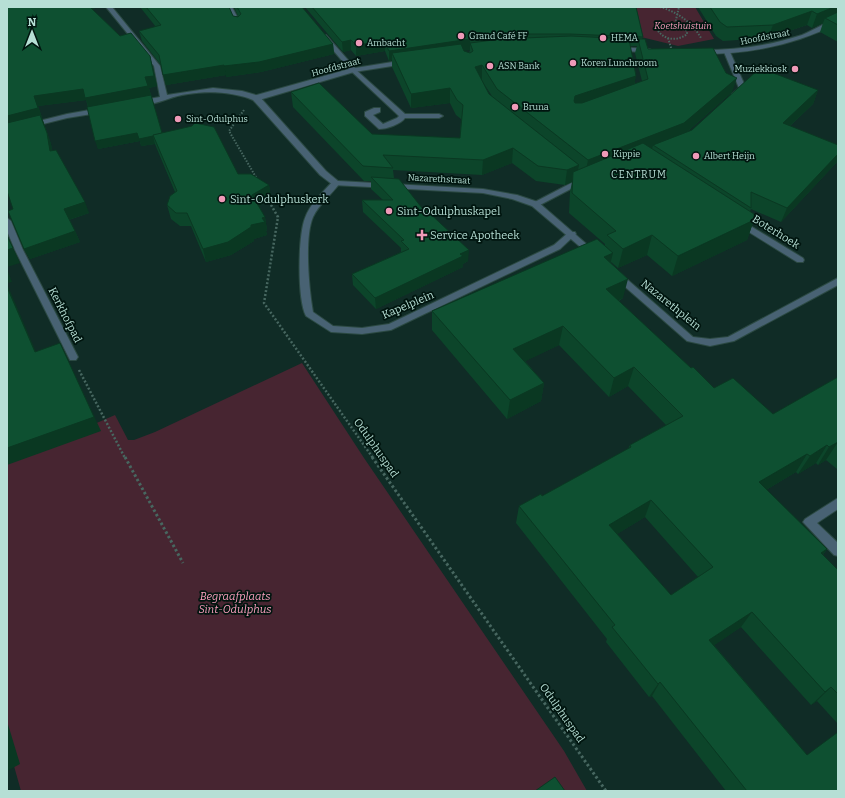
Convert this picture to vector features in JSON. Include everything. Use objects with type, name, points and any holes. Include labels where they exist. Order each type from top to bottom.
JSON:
[{"type":"street","points":[[109,7],[157,66],[164,99]]},
{"type":"street","points":[[229,7],[238,24]]},
{"type":"street","name":"Hoofdstraat","points":[[692,52],[753,50],[795,40],[820,30],[838,20]]},
{"type":"street","points":[[319,30],[353,70],[403,116],[439,116]]},
{"type":"street","points":[[614,49],[631,53],[672,52]]},
{"type":"street","points":[[727,52],[743,88],[731,99]]},
{"type":"street","name":"Hoofdstraat","points":[[256,98],[353,70],[412,61]]},
{"type":"street","points":[[134,104],[208,89],[243,92],[256,98],[323,173],[336,183]]},
{"type":"street","points":[[7,131],[67,116],[112,108]]},
{"type":"street","points":[[377,110],[368,114],[382,127],[400,120],[403,116]]},
{"type":"street","points":[[535,204],[584,177]]},
{"type":"street","name":"Nazarethstraat","points":[[336,183],[483,191],[514,197],[535,204],[572,234]]},
{"type":"street","name":"Kapelplein","points":[[336,183],[318,203],[309,217],[305,232],[304,287],[309,314],[331,329],[362,331],[391,327],[557,247],[572,234]]},
{"type":"street","name":"Boterhoek","points":[[729,216],[800,260]]},
{"type":"street","name":"Kerkhofpad","points":[[7,222],[19,250],[73,357]]},
{"type":"street","points":[[572,234],[600,259]]},
{"type":"street","name":"Nazarethplein","points":[[611,270],[690,339],[703,343],[716,344],[731,339],[836,284]]},
{"type":"street","points":[[838,503],[809,522],[838,551]]},
{"type":"path","points":[[660,7],[677,14],[697,30],[705,52]]},
{"type":"path","points":[[675,24],[679,7]]},
{"type":"path","points":[[675,24],[686,29],[687,34],[683,38],[668,38],[660,34],[658,29],[662,25],[675,24]]},
{"type":"path","points":[[668,38],[672,52]]},
{"type":"path","points":[[256,98],[245,108],[229,131],[259,184]]},
{"type":"path","name":"Odulphuspad","points":[[267,197],[278,217],[264,303],[606,791]]},
{"type":"path","name":"Kerkhofpad","points":[[73,357],[103,418],[183,563]]},
{"type":"green space","name":"Koetshuistuin","points":[[628,7],[695,7],[714,39],[678,46],[641,37]]},
{"type":"green space","name":"Begraafplaats Sint-Odulphus","points":[[302,363],[364,458],[564,751],[587,791],[21,791],[7,741],[7,462],[115,415],[128,440],[134,440],[155,432]]},
{"type":"building","points":[[7,7],[90,7],[120,36],[131,33],[150,56],[154,76],[145,77],[148,86],[85,98],[83,89],[34,96],[38,108],[7,116]]},
{"type":"building","points":[[146,7],[229,7],[233,16],[238,17],[241,14],[237,7],[302,7],[333,44],[259,62],[224,65],[163,75],[159,55],[139,31],[161,25]]},
{"type":"building","points":[[312,7],[636,7],[643,37],[530,34],[470,39],[389,51],[384,41],[356,45],[351,40],[342,42]]},
{"type":"building","points":[[710,7],[834,7],[817,14],[812,11],[773,25],[727,27],[720,22]]},
{"type":"building","points":[[838,12],[838,25],[825,18]]},
{"type":"building","points":[[571,36],[629,39],[636,76],[575,96],[575,103],[582,103],[648,79],[638,39],[645,39],[648,49],[713,48],[726,73],[737,78],[684,123],[588,160],[497,89],[482,65],[475,67],[489,94],[579,165],[567,170],[538,166],[513,148],[483,160],[383,155],[393,168],[363,166],[291,92],[319,83],[372,134],[460,138],[463,105],[457,100],[450,88],[411,94],[392,53],[461,44],[464,51],[470,53],[473,51],[470,43],[501,39]]},
{"type":"building","points":[[760,68],[818,90],[783,123],[838,145],[838,154],[787,208],[751,192],[751,208],[653,145],[692,130]]},
{"type":"building","points":[[151,95],[162,133],[139,139],[137,133],[95,141],[87,107]]},
{"type":"building","points":[[40,115],[47,133],[50,151],[56,150],[85,202],[64,209],[75,231],[24,249],[8,211],[13,209],[7,191],[7,123]]},
{"type":"building","name":"Sint-Odulphuskerk","points":[[195,123],[214,127],[238,174],[251,174],[269,185],[252,195],[265,217],[262,218],[265,222],[251,225],[251,227],[228,242],[203,249],[187,213],[176,213],[167,205],[170,196],[177,191],[153,135],[192,126]]},
{"type":"building","points":[[643,143],[754,214],[754,220],[678,256],[652,235],[623,249],[607,235],[616,231],[572,193],[573,172]]},
{"type":"building","name":"Sint-Odulphuskapel","points":[[371,177],[399,179],[422,208],[424,208],[469,250],[460,254],[463,256],[375,298],[352,274],[409,249],[401,241],[404,240],[362,200],[393,200]]},
{"type":"building","points":[[7,236],[13,248],[7,250]]},
{"type":"building","points":[[597,239],[613,253],[604,257],[628,279],[606,289],[691,368],[693,367],[714,388],[733,378],[773,414],[838,377],[838,442],[829,447],[827,445],[810,456],[807,454],[759,482],[827,549],[821,553],[838,570],[838,694],[831,687],[825,692],[752,612],[709,640],[807,755],[838,732],[838,791],[747,791],[660,682],[658,684],[612,627],[615,625],[519,506],[541,494],[542,496],[631,447],[630,445],[683,416],[634,367],[614,378],[563,326],[513,349],[544,383],[510,400],[432,311]],"holes":[[[651,500],[713,567],[671,595],[609,525]]]},
{"type":"building","points":[[7,287],[35,352],[60,343],[94,417],[7,448]]},
{"type":"building","points":[[555,777],[565,791],[535,791]]},
{"type":"place","name":"Grand Café FF","points":[[461,36]]},
{"type":"place","name":"HEMA","points":[[603,38]]},
{"type":"place","name":"Ambacht","points":[[359,43]]},
{"type":"place","name":"Koren Lunchroom","points":[[573,63]]},
{"type":"place","name":"ASN Bank","points":[[490,66]]},
{"type":"place","name":"Muziekkiosk","points":[[795,69]]},
{"type":"place","name":"Bruna","points":[[515,107]]},
{"type":"place","name":"Sint-Odulphus","points":[[178,119]]},
{"type":"place","name":"Kippie","points":[[605,154]]},
{"type":"place","name":"Albert Heijn","points":[[696,156]]},
{"type":"place","name":"Sint-Odulphuskerk","points":[[222,199]]},
{"type":"place","name":"Sint-Odulphuskapel","points":[[389,211]]},
{"type":"place","name":"Service Apotheek","points":[[422,235]]},
{"type":"district","name":"CENTRUM","points":[[639,175]]}]
